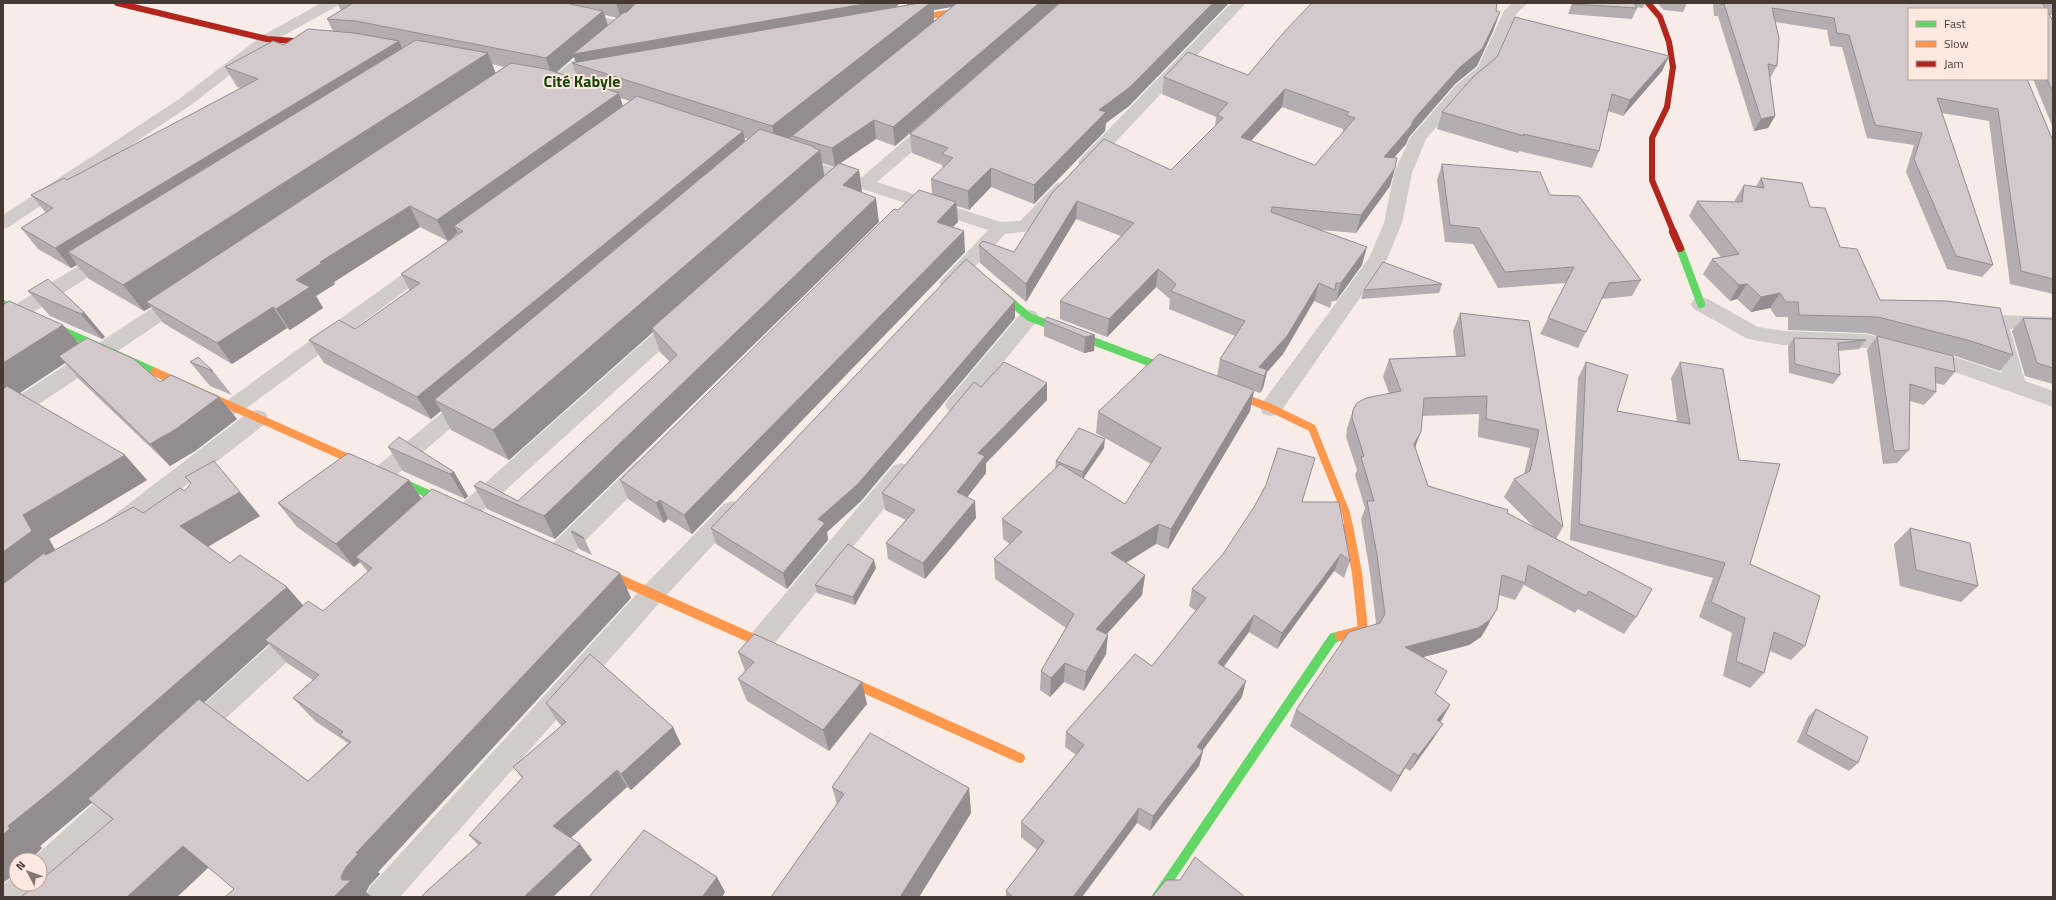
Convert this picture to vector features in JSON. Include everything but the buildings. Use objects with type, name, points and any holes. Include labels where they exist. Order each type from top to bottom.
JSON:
[{"type":"street","points":[[117,3],[267,39],[334,44]]},
{"type":"street","points":[[3,223],[185,102],[267,39],[332,3]]},
{"type":"street","points":[[894,22],[910,3]]},
{"type":"street","points":[[894,22],[1009,3]]},
{"type":"street","points":[[792,146],[780,156],[1000,228],[1025,227],[1239,3]]},
{"type":"street","points":[[1271,408],[1378,259],[1393,223],[1403,173],[1418,138],[1462,88],[1485,69],[1511,11],[1521,3]]},
{"type":"street","points":[[1648,3],[1660,17],[1669,42],[1673,67],[1667,107],[1652,138],[1652,180],[1662,201],[1701,304],[1752,333],[1782,338],[1866,341],[1958,365],[2053,398]]},
{"type":"street","points":[[934,31],[959,11]]},
{"type":"street","points":[[562,84],[630,21],[564,14]]},
{"type":"street","points":[[866,183],[948,111]]},
{"type":"street","points":[[824,192],[842,176]]},
{"type":"street","points":[[897,216],[914,199]]},
{"type":"street","points":[[934,298],[974,270],[1000,228]]},
{"type":"street","points":[[20,311],[121,248]]},
{"type":"street","points":[[233,407],[446,252]]},
{"type":"street","points":[[974,270],[1030,317],[1190,378]]},
{"type":"street","points":[[3,417],[197,288]]},
{"type":"street","points":[[3,304],[383,474],[454,511],[693,309]]},
{"type":"street","points":[[943,421],[1030,317]]},
{"type":"street","points":[[2016,386],[1998,322],[2053,324]]},
{"type":"street","points":[[1156,897],[1333,638],[1363,630],[1357,573],[1346,513],[1312,428],[1271,408],[1212,386]]},
{"type":"street","points":[[383,474],[480,392]]},
{"type":"street","points":[[96,541],[257,418]]},
{"type":"street","points":[[559,552],[655,457]]},
{"type":"street","points":[[760,642],[913,458]]},
{"type":"street","points":[[380,897],[652,594],[744,497]]},
{"type":"street","points":[[588,565],[789,655]]},
{"type":"street","points":[[175,748],[316,619]]},
{"type":"street","points":[[826,671],[1020,758]]},
{"type":"street","points":[[48,864],[146,775]]},
{"type":"path","points":[[879,746],[906,707]]},
{"type":"traffic: fast","points":[[1680,248],[1701,304]]},
{"type":"traffic: fast","points":[[992,286],[1029,317],[1178,373]]},
{"type":"traffic: fast","points":[[3,304],[155,372]]},
{"type":"traffic: fast","points":[[368,467],[455,506]]},
{"type":"traffic: fast","points":[[1157,897],[1333,638],[1340,636]]},
{"type":"traffic: slow","points":[[904,20],[1009,3]]},
{"type":"traffic: slow","points":[[155,372],[368,467]]},
{"type":"traffic: slow","points":[[1223,390],[1271,408],[1312,428],[1346,513],[1357,573],[1363,630],[1340,636]]},
{"type":"traffic: slow","points":[[596,569],[778,650]]},
{"type":"traffic: slow","points":[[835,675],[1020,758]]},
{"type":"traffic: jam","points":[[117,3],[267,39],[321,43]]},
{"type":"traffic: jam","points":[[1648,3],[1660,17],[1669,42],[1673,67],[1667,107],[1652,138],[1652,180],[1680,248]]},
{"type":"district","name":"Cité Kabyle","points":[[582,81]]}]
